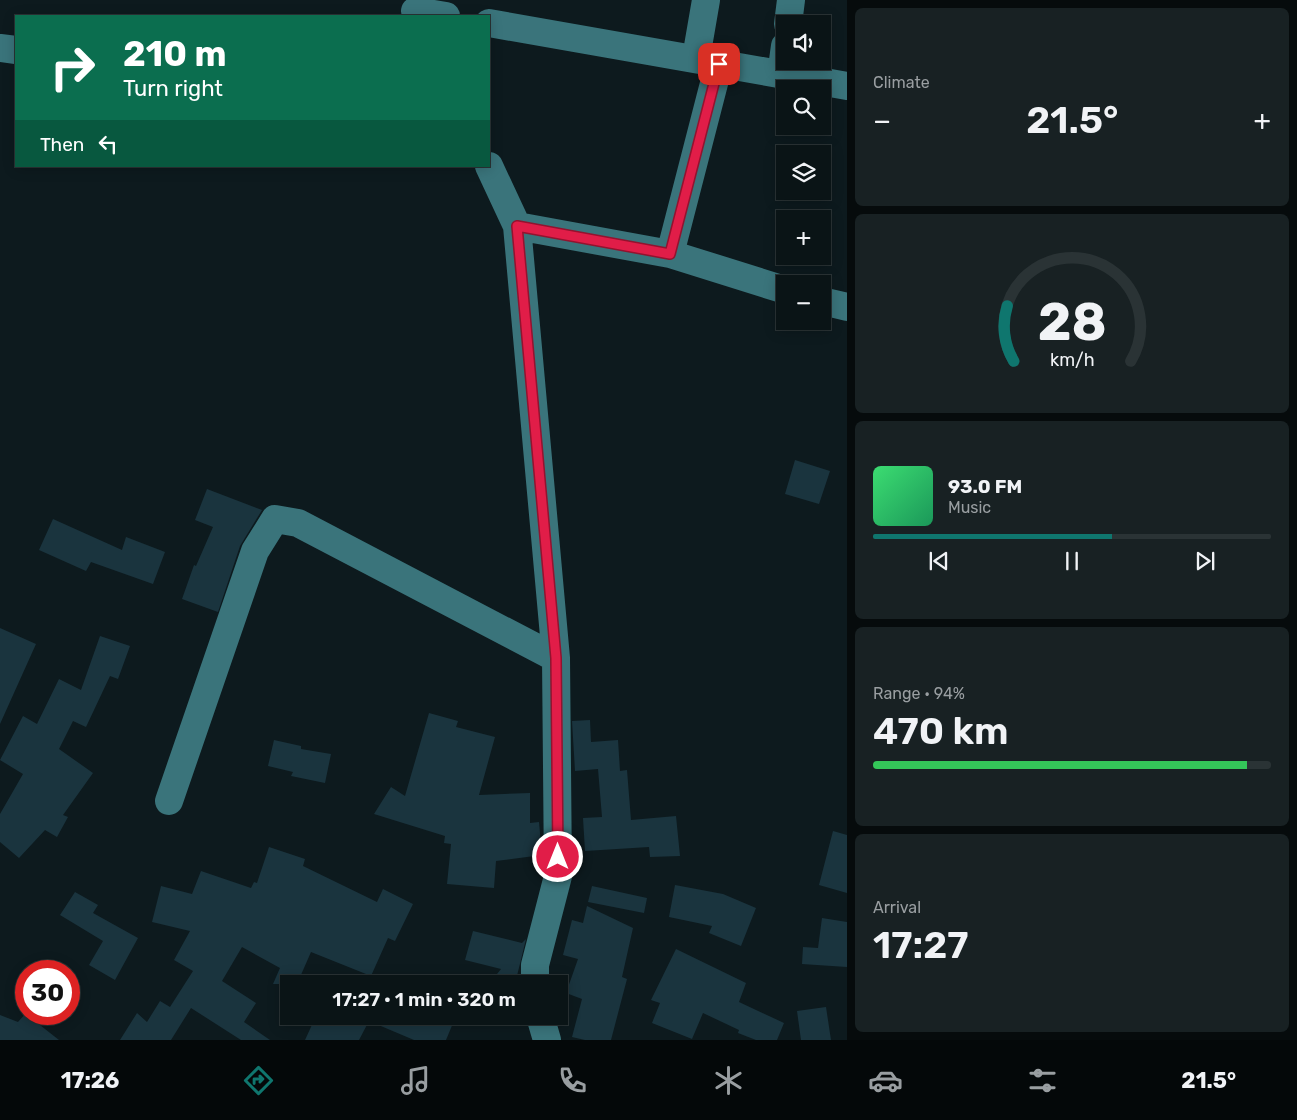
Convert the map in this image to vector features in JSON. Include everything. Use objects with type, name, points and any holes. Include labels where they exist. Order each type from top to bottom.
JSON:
[{"type":"street","points":[[670,254],[707,61],[706,0]]},
{"type":"street","points":[[789,15],[791,0]]},
{"type":"street","points":[[414,9],[441,15]]},
{"type":"street","points":[[490,23],[847,86]]},
{"type":"street","points":[[0,48],[15,50]]},
{"type":"street","points":[[781,75],[782,70]]},
{"type":"street","points":[[489,167],[517,226],[556,658],[558,876],[535,965],[535,975]]},
{"type":"street","points":[[517,226],[670,254],[776,287]]},
{"type":"street","points":[[831,303],[847,308]]},
{"type":"street","points":[[169,802],[256,551],[275,519],[298,523],[556,658]]},
{"type":"street","points":[[543,1025],[547,1040]]},
{"type":"building","points":[[795,460],[830,471],[819,504],[785,494]]},
{"type":"building","points":[[207,489],[262,510],[240,546],[218,612],[182,599],[194,565],[196,566],[213,527],[195,520]]},
{"type":"building","points":[[53,519],[122,550],[126,537],[165,552],[153,584],[91,562],[86,571],[39,550]]},
{"type":"building","points":[[0,628],[36,644],[0,724]]},
{"type":"building","points":[[100,636],[130,646],[118,679],[110,676],[86,727],[73,721],[59,749],[93,773],[63,815],[68,817],[57,837],[45,830],[19,858],[0,842],[0,814],[23,774],[0,760],[23,716],[37,724],[59,679],[81,690]]},
{"type":"building","points":[[429,713],[458,721],[456,727],[495,737],[479,795],[530,793],[530,823],[539,822],[542,855],[496,861],[494,888],[447,884],[451,844],[444,843],[445,836],[374,814],[391,787],[405,796]]},
{"type":"building","points":[[590,720],[591,742],[618,740],[620,771],[627,770],[631,820],[676,816],[680,856],[650,857],[649,847],[585,851],[583,818],[602,817],[598,769],[575,771],[572,721]]},
{"type":"building","points":[[274,740],[301,746],[301,749],[331,754],[325,783],[291,776],[293,772],[268,766]]},
{"type":"building","points":[[833,831],[847,835],[847,893],[819,885]]},
{"type":"building","points":[[269,847],[305,859],[303,866],[377,902],[383,889],[413,904],[395,941],[388,938],[371,975],[311,952],[301,975],[280,975],[280,984],[273,984],[280,968],[242,947],[222,981],[256,1003],[244,1022],[270,1040],[241,1040],[191,1008],[171,1040],[120,1040],[137,1013],[147,1022],[160,1001],[170,1007],[193,971],[174,960],[190,931],[152,922],[161,886],[192,894],[201,871],[251,888],[254,882],[257,883]]},
{"type":"building","points":[[675,885],[723,894],[756,908],[741,946],[709,933],[712,926],[669,917]]},
{"type":"building","points":[[592,886],[647,898],[644,913],[588,902]]},
{"type":"building","points":[[75,892],[98,905],[93,913],[138,938],[115,980],[89,965],[103,941],[60,915]]},
{"type":"building","points":[[587,906],[633,928],[622,977],[627,979],[611,1040],[585,1040],[572,1037],[582,999],[568,994],[568,987],[578,959],[563,955],[572,920],[583,923]]},
{"type":"building","points":[[822,918],[847,922],[847,967],[802,964],[803,947],[818,948]]},
{"type":"building","points":[[473,931],[522,943],[526,939],[517,975],[496,975],[501,969],[465,960]]},
{"type":"building","points":[[676,949],[746,983],[739,1002],[784,1023],[777,1040],[756,1040],[738,1033],[739,1030],[703,1013],[692,1039],[652,1023],[660,1003],[651,1000]]},
{"type":"building","points":[[826,1007],[831,1040],[801,1040],[797,1011]]},
{"type":"building","points":[[0,1015],[15,1021],[15,1025],[40,1025],[59,1040],[0,1040]]},
{"type":"building","points":[[312,1025],[367,1025],[359,1040],[305,1040]]},
{"type":"building","points":[[378,1025],[452,1025],[446,1040],[414,1040]]},
{"type":"route","points":[[558,857],[556,658],[517,226],[670,254],[719,64]]}]
